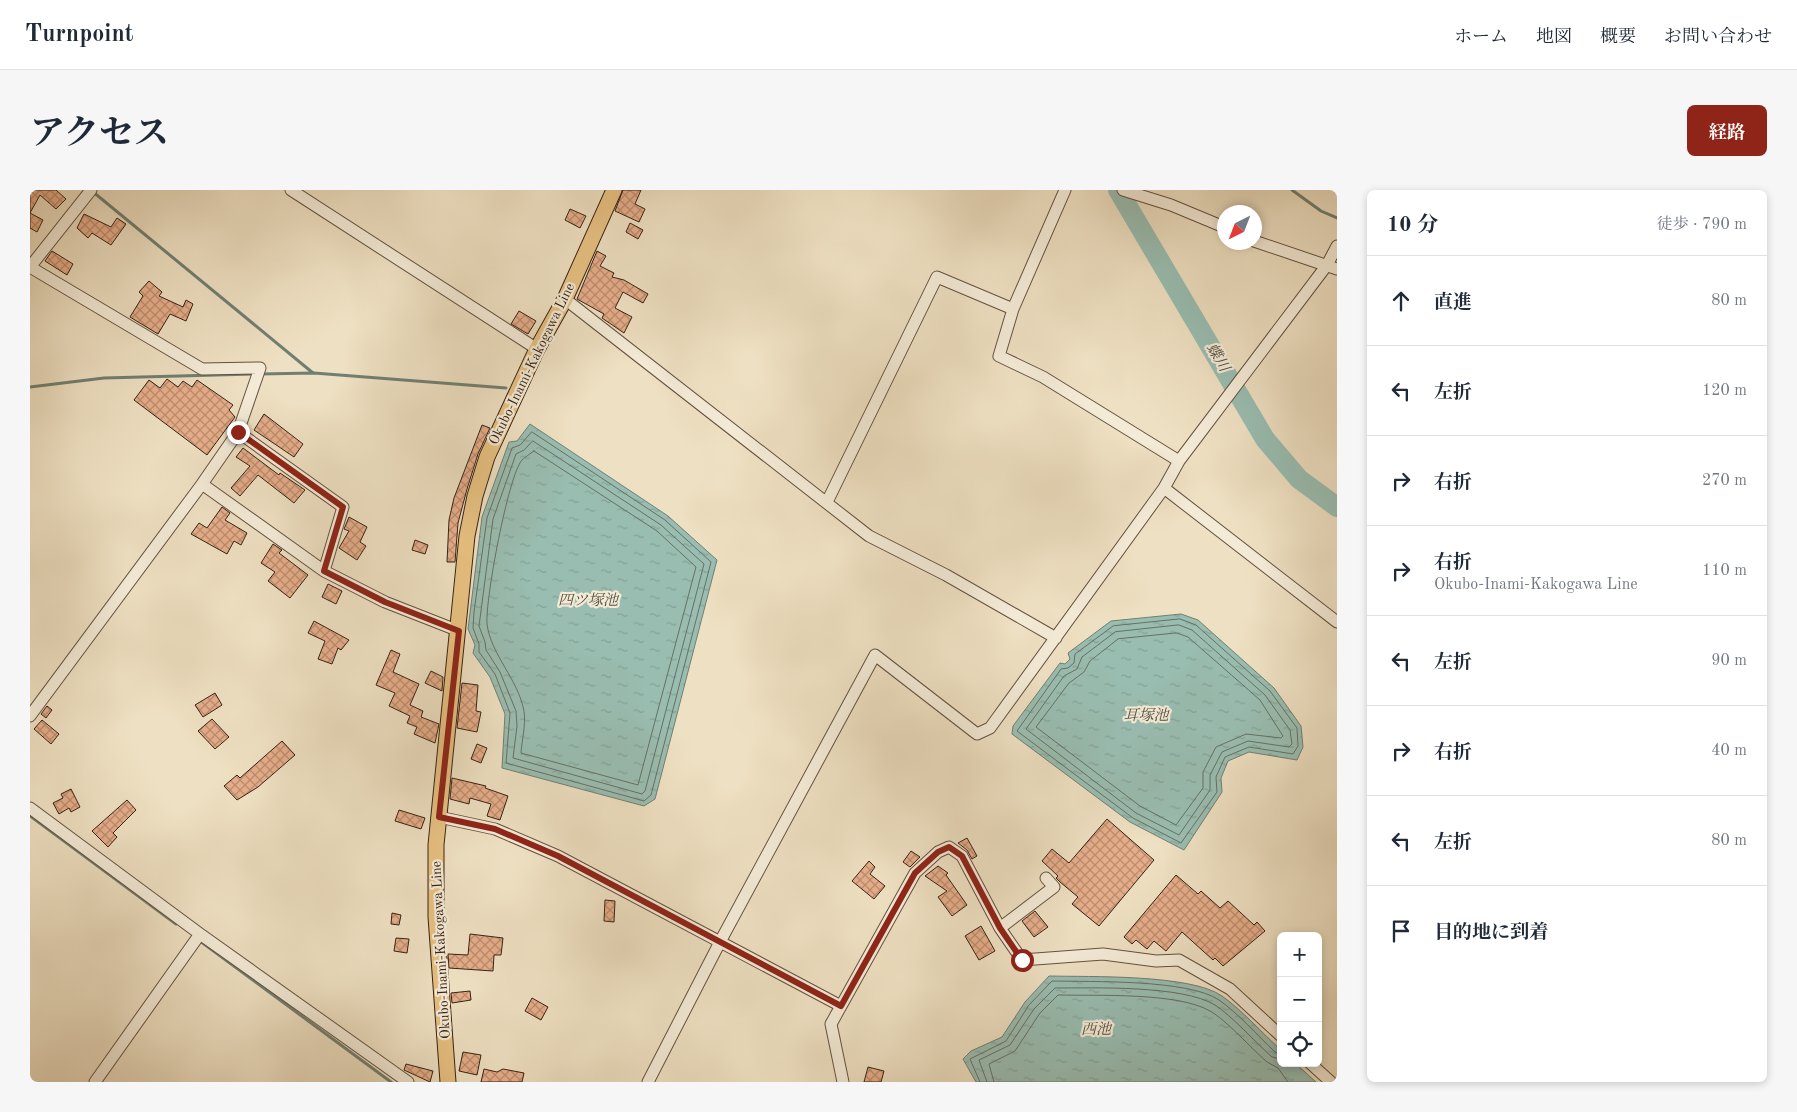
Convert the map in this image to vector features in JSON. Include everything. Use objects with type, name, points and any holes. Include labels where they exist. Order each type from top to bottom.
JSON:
[{"type":"main road","name":"Okubo-Inami-Kakogawa Line","points":[[448,1082],[436,917],[436,845],[459,631],[467,536],[475,496],[487,457],[537,349],[565,299],[614,190]]},
{"type":"street","points":[[30,716],[202,484],[238,432],[260,368],[202,369],[87,303],[30,267],[91,190]]},
{"type":"street","points":[[291,190],[537,349]]},
{"type":"street","points":[[1065,190],[1013,309],[999,356],[1043,376],[1179,461]]},
{"type":"street","points":[[1123,190],[1171,205],[1217,224]]},
{"type":"street","points":[[1262,244],[1332,267]]},
{"type":"street","points":[[648,1082],[721,940],[875,655],[977,734],[990,728],[1164,488],[1179,461],[1332,267],[1337,246]]},
{"type":"street","points":[[827,502],[937,277],[1013,309]]},
{"type":"street","points":[[565,299],[869,536],[946,575],[1056,638]]},
{"type":"street","points":[[238,432],[343,507],[324,571]]},
{"type":"street","points":[[202,484],[324,571],[385,602],[459,631]]},
{"type":"street","points":[[1164,488],[1337,622]]},
{"type":"street","points":[[30,808],[200,934],[408,1082]]},
{"type":"street","points":[[439,817],[495,829],[541,849],[721,940],[841,1006]]},
{"type":"street","points":[[842,1082],[831,1024],[915,873],[938,852],[949,847],[962,856],[1000,928],[1022,960],[1103,954],[1156,961],[1179,960],[1230,989],[1277,1032]]},
{"type":"street","points":[[1000,928],[1054,887],[1046,878]]},
{"type":"street","points":[[95,1082],[200,934]]},
{"type":"street","points":[[1314,1067],[1331,1082]]},
{"type":"water","name":"四ツ塚池","points":[[530,424],[668,516],[717,560],[655,799],[644,806],[502,768],[505,714],[490,677],[473,653],[475,645],[468,629],[482,517],[509,442],[517,441]]},
{"type":"water","name":"耳塚池","points":[[1181,614],[1198,620],[1274,688],[1301,726],[1303,747],[1297,760],[1249,752],[1228,761],[1221,778],[1222,792],[1184,850],[1130,822],[1012,734],[1013,726],[1060,663],[1065,664],[1070,659],[1068,653],[1111,621]]},
{"type":"water","name":"西池","points":[[1049,976],[1164,980],[1207,989],[1230,1002],[1277,1046],[1277,1067],[1299,1067],[1316,1082],[976,1082],[963,1059],[971,1051],[1002,1037],[1025,1002]]},
{"type":"building","points":[[32,190],[56,190],[66,199],[56,209],[40,195],[30,213],[30,194]]},
{"type":"building","points":[[623,190],[641,190],[635,204],[645,209],[639,222],[615,211]]},
{"type":"building","points":[[570,209],[586,216],[580,228],[565,220]]},
{"type":"building","points":[[30,213],[43,220],[37,232],[30,228]]},
{"type":"building","points":[[84,214],[111,227],[117,218],[126,224],[111,245],[92,233],[88,238],[77,228]]},
{"type":"building","points":[[630,223],[643,230],[638,239],[626,232]]},
{"type":"building","points":[[52,251],[73,264],[67,275],[45,261]]},
{"type":"building","points":[[597,251],[606,256],[600,266],[614,273],[612,277],[624,280],[648,294],[643,303],[623,292],[615,308],[632,317],[624,333],[602,318],[604,314],[577,299]]},
{"type":"building","points":[[149,281],[162,292],[159,296],[183,307],[186,300],[193,304],[186,321],[170,314],[158,334],[130,317],[143,296],[139,292]]},
{"type":"building","points":[[519,311],[536,321],[528,334],[511,324]]},
{"type":"building","points":[[167,379],[178,387],[183,381],[192,387],[197,380],[233,405],[229,410],[235,417],[207,455],[134,400],[149,380],[160,388]]},
{"type":"building","points":[[264,414],[303,444],[294,457],[254,430]]},
{"type":"building","points":[[482,425],[490,428],[478,454],[458,523],[455,562],[447,562],[449,520],[454,498]]},
{"type":"building","points":[[243,448],[279,475],[280,473],[305,490],[294,503],[258,475],[240,496],[231,488],[250,466],[236,457]]},
{"type":"building","points":[[222,507],[230,513],[225,520],[247,533],[241,545],[234,541],[227,554],[191,534],[199,523],[207,528]]},
{"type":"building","points":[[349,517],[367,527],[360,542],[366,546],[357,560],[339,548],[349,531],[344,529]]},
{"type":"building","points":[[415,540],[428,545],[425,554],[412,550]]},
{"type":"building","points":[[273,544],[282,550],[279,553],[308,575],[290,598],[268,581],[275,572],[261,563]]},
{"type":"building","points":[[328,584],[342,591],[336,604],[322,597]]},
{"type":"building","points":[[314,621],[349,640],[341,650],[338,648],[332,664],[318,659],[325,641],[308,633]]},
{"type":"building","points":[[391,650],[400,654],[393,672],[419,684],[410,705],[423,711],[421,717],[439,724],[435,743],[414,734],[417,727],[407,723],[410,716],[389,706],[395,693],[376,685]]},
{"type":"building","points":[[431,671],[443,677],[442,691],[425,683]]},
{"type":"building","points":[[462,683],[478,685],[476,711],[481,712],[477,732],[457,728]]},
{"type":"building","points":[[215,693],[222,705],[203,717],[195,705]]},
{"type":"building","points":[[47,706],[52,710],[46,718],[41,714]]},
{"type":"building","points":[[212,719],[229,737],[215,749],[198,731]]},
{"type":"building","points":[[42,720],[59,734],[51,744],[34,729]]},
{"type":"building","points":[[282,741],[295,755],[258,787],[237,800],[224,786],[237,775],[240,778]]},
{"type":"building","points":[[477,744],[487,748],[481,763],[471,759]]},
{"type":"building","points":[[452,778],[486,786],[485,788],[508,796],[500,820],[487,816],[491,804],[470,798],[469,804],[450,799]]},
{"type":"building","points":[[71,789],[80,807],[71,812],[69,808],[59,814],[53,803],[63,798],[61,794]]},
{"type":"building","points":[[127,800],[136,810],[113,833],[117,837],[108,847],[92,831]]},
{"type":"building","points":[[399,810],[425,818],[421,829],[395,821]]},
{"type":"building","points":[[1107,819],[1154,860],[1099,926],[1072,904],[1078,897],[1056,878],[1058,876],[1042,861],[1052,849],[1069,863]]},
{"type":"building","points":[[967,838],[977,856],[972,859],[967,850],[958,843]]},
{"type":"building","points":[[911,851],[920,857],[910,867],[903,862]]},
{"type":"building","points":[[869,861],[875,867],[870,874],[885,886],[874,899],[852,881]]},
{"type":"building","points":[[938,866],[948,873],[946,875],[967,905],[952,916],[938,897],[947,891],[925,876]]},
{"type":"building","points":[[1176,875],[1198,894],[1201,891],[1220,908],[1228,901],[1254,925],[1257,922],[1265,931],[1223,966],[1215,958],[1213,960],[1182,932],[1166,951],[1154,941],[1147,949],[1136,940],[1132,944],[1124,937]]},
{"type":"building","points":[[605,900],[615,901],[614,922],[604,921]]},
{"type":"building","points":[[1035,911],[1048,927],[1034,937],[1022,921]]},
{"type":"building","points":[[392,913],[401,915],[399,925],[391,924]]},
{"type":"building","points":[[981,926],[995,951],[979,960],[965,936]]},
{"type":"building","points":[[470,934],[503,938],[501,955],[494,955],[493,971],[449,968],[448,954],[468,955]]},
{"type":"building","points":[[396,938],[409,939],[407,953],[394,951]]},
{"type":"building","points":[[470,991],[471,1000],[452,1003],[451,993]]},
{"type":"building","points":[[532,998],[548,1007],[541,1020],[525,1011]]},
{"type":"building","points":[[463,1052],[481,1055],[477,1075],[459,1071]]},
{"type":"building","points":[[406,1064],[433,1071],[430,1082],[404,1070]]},
{"type":"building","points":[[868,1067],[884,1071],[881,1082],[864,1082]]},
{"type":"building","points":[[484,1069],[497,1072],[503,1069],[524,1073],[522,1082],[481,1082]]},
{"type":"waterway","name":"蝶川","points":[[1118,190],[1265,439],[1299,479],[1337,507]]},
{"type":"waterway","points":[[1292,190],[1321,211],[1337,218]]},
{"type":"waterway","points":[[92,191],[313,373]]},
{"type":"waterway","points":[[260,374],[314,373],[506,388]]},
{"type":"waterway","points":[[30,387],[104,378],[254,374]]},
{"type":"waterway","points":[[30,816],[176,924]]},
{"type":"waterway","points":[[200,941],[391,1082]]},
{"type":"route","points":[[238,432],[343,507],[324,571],[385,602],[459,631],[439,817],[495,829],[558,856],[721,940],[841,1006],[915,873],[938,852],[949,847],[962,856],[1000,928],[1022,960]]}]
